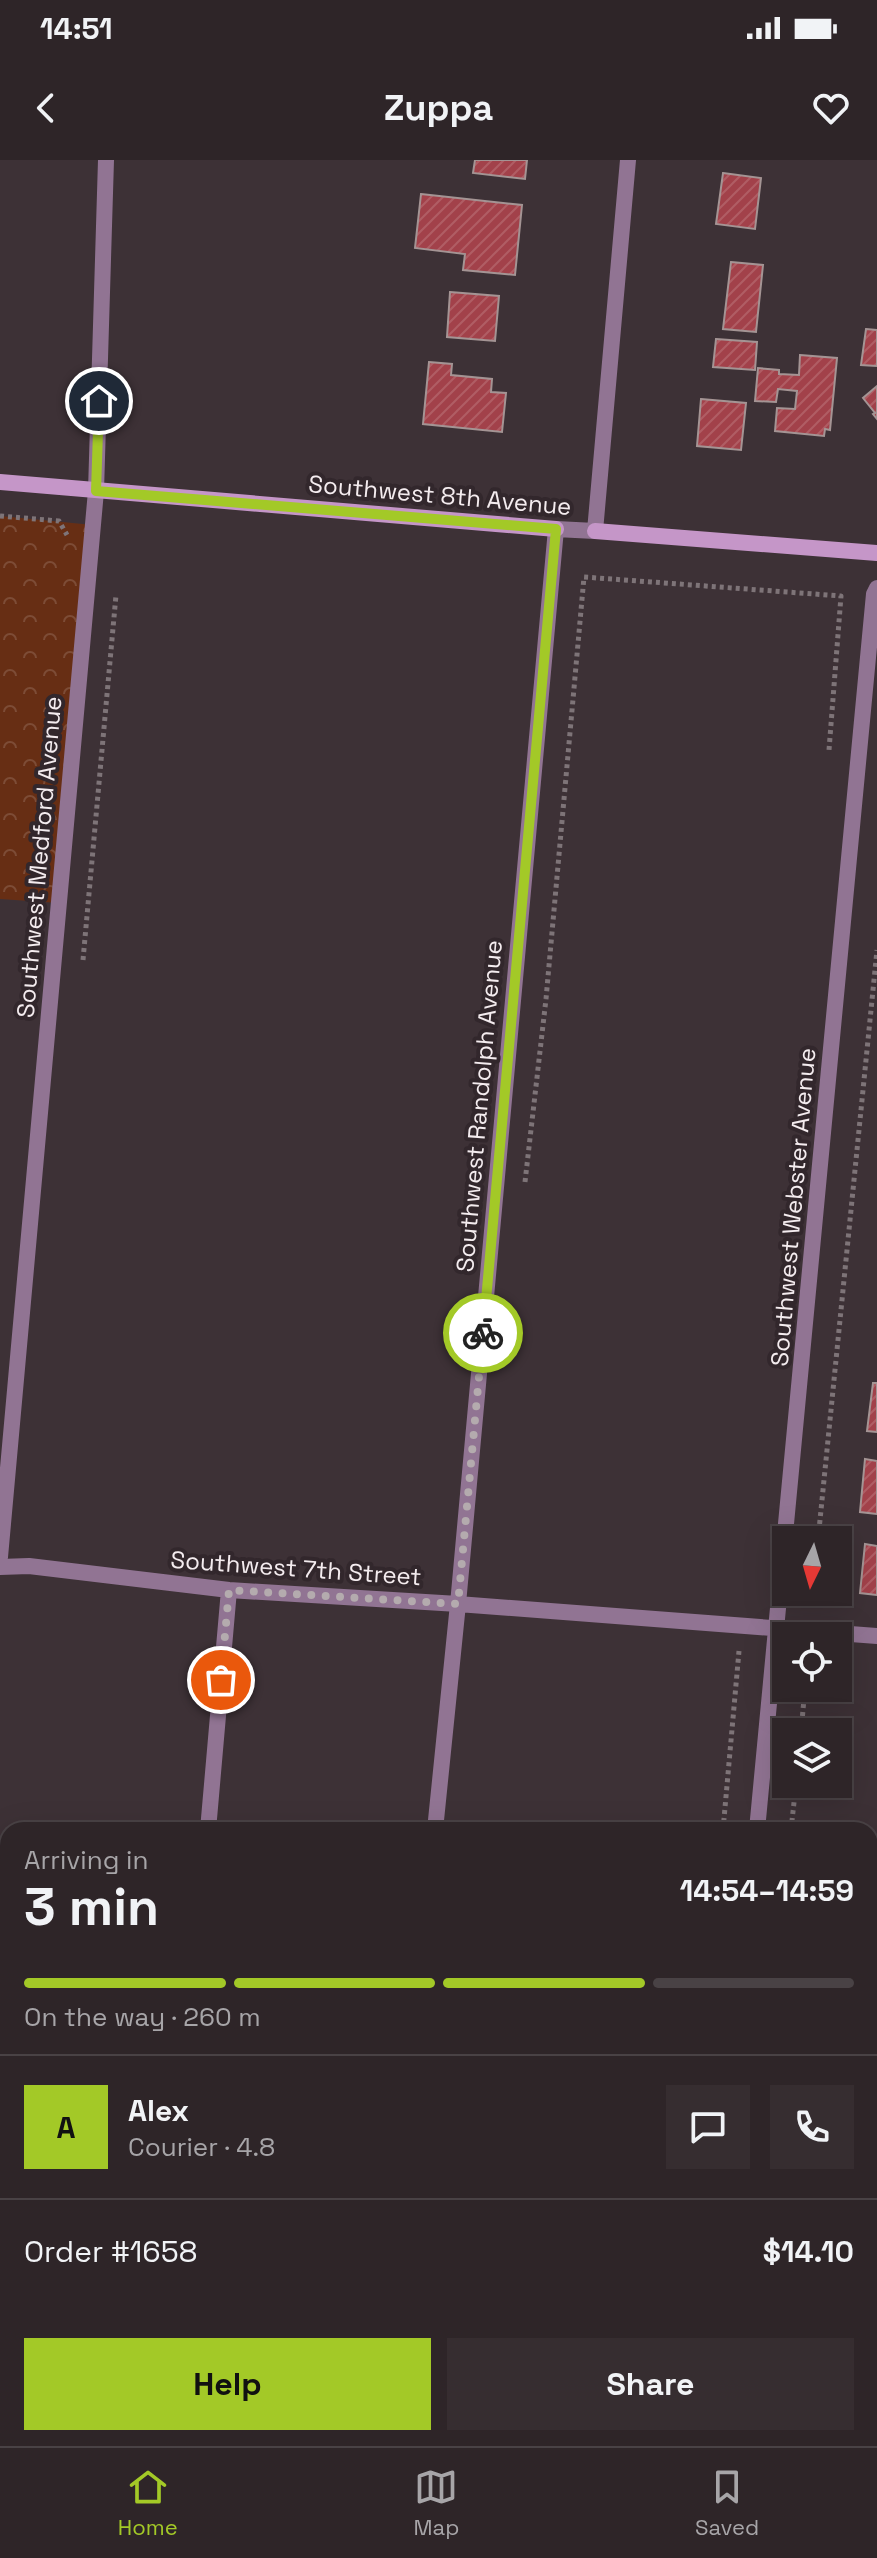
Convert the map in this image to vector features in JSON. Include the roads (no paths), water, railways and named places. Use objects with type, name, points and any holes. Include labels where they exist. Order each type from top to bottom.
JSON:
[{"type":"street","name":"Southwest Medford Avenue","points":[[0,1557],[96,491],[106,160]]},
{"type":"street","points":[[595,531],[628,160]]},
{"type":"street","name":"Southwest 8th Avenue","points":[[0,482],[877,553]]},
{"type":"street","name":"Southwest Randolph Avenue","points":[[436,1822],[556,529]]},
{"type":"street","name":"Southwest Webster Avenue","points":[[779,1622],[874,594],[877,588]]},
{"type":"street","name":"Southwest 7th Street","points":[[0,1567],[29,1566],[229,1590],[772,1628]]},
{"type":"street","points":[[209,1822],[229,1590]]},
{"type":"street","name":"Southwest 7th Street","points":[[852,1634],[877,1636]]},
{"type":"street","name":"Southwest Webster Avenue","points":[[758,1822],[772,1685]]}]
